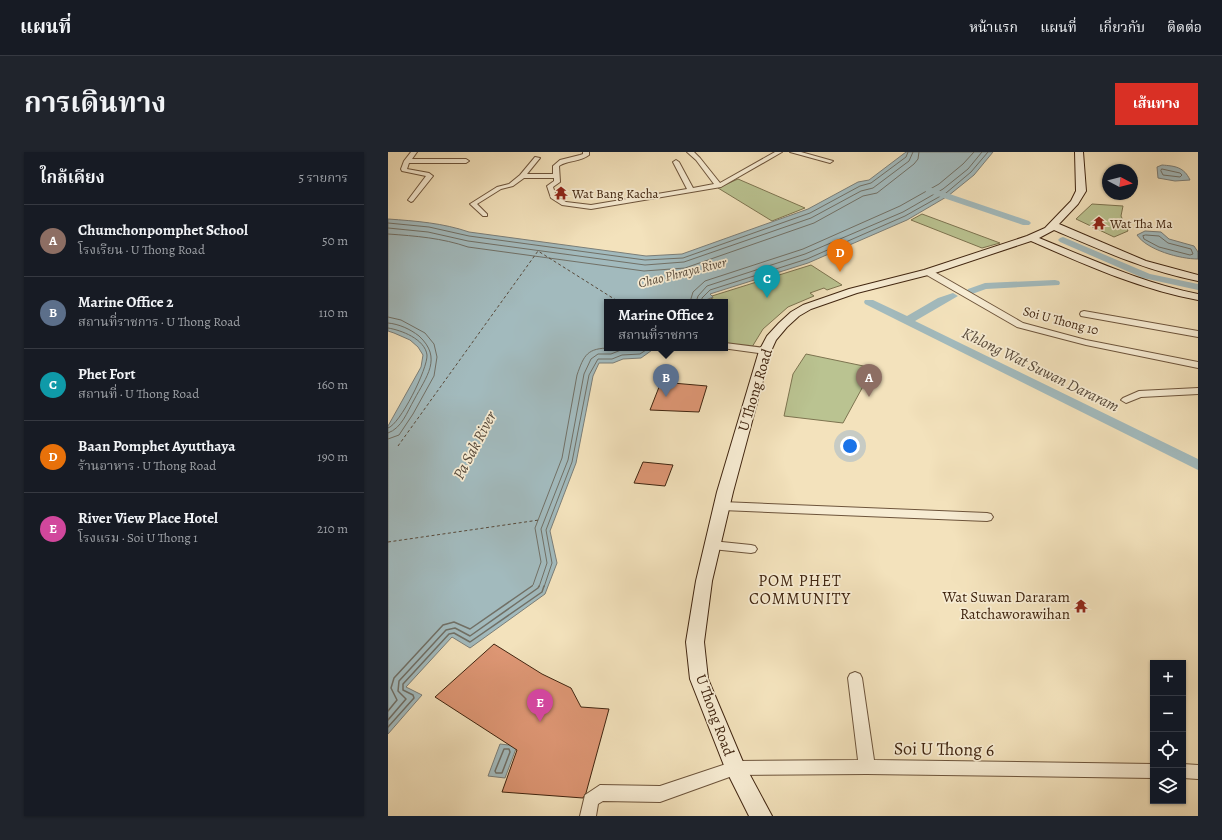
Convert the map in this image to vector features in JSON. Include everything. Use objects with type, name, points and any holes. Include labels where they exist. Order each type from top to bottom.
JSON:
[{"type":"main road","name":"U Thong Road","points":[[761,816],[735,768],[699,678],[695,642],[704,582],[712,545],[765,351],[771,339],[783,326],[795,314],[807,307],[853,291],[928,272],[1031,238],[1054,226],[1075,202],[1081,191],[1079,152]]},
{"type":"main road","points":[[1054,226],[1153,267],[1198,278]]},
{"type":"main road","points":[[1031,238],[1144,283],[1176,294],[1198,297]]},
{"type":"street","points":[[411,200],[430,176],[427,174],[405,171],[404,169],[407,161],[414,152]]},
{"type":"street","points":[[586,152],[586,155],[582,157],[558,164],[556,166],[557,182],[550,186],[553,197],[564,204],[590,207],[719,186],[779,152]]},
{"type":"street","points":[[690,152],[698,158],[719,186]]},
{"type":"street","points":[[793,152],[830,161]]},
{"type":"street","points":[[812,157],[820,152]]},
{"type":"street","points":[[485,215],[473,204],[499,188],[511,185],[522,176],[537,158]]},
{"type":"street","points":[[407,161],[466,161]]},
{"type":"street","points":[[676,162],[691,191]]},
{"type":"street","points":[[522,176],[557,176]]},
{"type":"street","name":"Soi U Thong 10","points":[[928,272],[1020,325],[1092,343],[1198,365]]},
{"type":"street","points":[[1084,314],[1198,334]]},
{"type":"street","points":[[728,346],[765,351]]},
{"type":"street","points":[[1126,400],[1139,394],[1198,391]]},
{"type":"street","points":[[722,506],[987,517]]},
{"type":"street","points":[[712,545],[751,549]]},
{"type":"street","points":[[855,678],[866,767]]},
{"type":"street","name":"Soi U Thong 6","points":[[588,816],[591,800],[600,793],[660,794],[735,768],[866,767],[1150,771]]},
{"type":"street","points":[[1186,771],[1198,772]]},
{"type":"green space","points":[[738,179],[805,208],[772,221],[718,188]]},
{"type":"green space","points":[[1092,204],[1123,206],[1121,216],[1128,231],[1114,237],[1076,219]]},
{"type":"green space","points":[[922,214],[1000,243],[982,248],[911,220]]},
{"type":"green space","points":[[811,265],[842,285],[827,290],[824,288],[810,293],[814,296],[788,307],[763,329],[752,347],[728,345],[728,299],[710,299],[713,298],[712,296]]},
{"type":"green space","points":[[806,354],[873,368],[843,423],[784,416],[793,374]]},
{"type":"water","points":[[906,152],[993,152],[974,175],[948,196],[907,220],[808,263],[710,294],[713,297],[708,299],[604,299],[604,351],[651,351],[641,358],[623,359],[613,363],[599,363],[593,376],[576,463],[550,531],[557,563],[545,594],[470,648],[452,637],[406,687],[422,695],[388,734],[388,426],[421,367],[423,355],[418,347],[410,340],[388,331],[388,219],[429,223],[449,226],[469,232],[646,256],[682,254],[808,209],[858,182],[869,180]]},
{"type":"water","points":[[1162,165],[1179,168],[1185,172],[1190,180],[1175,181],[1158,178],[1157,167]]},
{"type":"water","points":[[1145,231],[1161,232],[1169,239],[1194,246],[1198,252],[1198,259],[1191,259],[1164,253],[1148,245],[1137,235]]},
{"type":"water","points":[[500,744],[517,746],[505,778],[488,776]]},
{"type":"building","points":[[661,382],[707,386],[699,412],[650,410]]},
{"type":"building","points":[[643,462],[673,465],[665,486],[634,483]]},
{"type":"building","points":[[494,644],[542,674],[571,688],[581,707],[609,709],[586,793],[583,798],[502,792],[517,750],[435,697]]},
{"type":"waterway","points":[[929,190],[1026,223]]},
{"type":"waterway","points":[[1063,240],[1147,276],[1198,287]]},
{"type":"waterway","points":[[972,291],[985,286],[1055,283]]},
{"type":"waterway","points":[[907,321],[942,300],[953,296]]},
{"type":"waterway","name":"Khlong Wat Suwan Dararam","points":[[869,302],[907,321]]},
{"type":"waterway","name":"Khlong Wat Suwan Dararam","points":[[907,321],[1198,465]]},
{"type":"ferry route","points":[[398,446],[538,251],[614,299]]},
{"type":"ferry route","points":[[388,542],[539,520]]},
{"type":"place","name":"Wat Bang Kacha","points":[[561,193]]},
{"type":"place","name":"Wat Tha Ma","points":[[1099,223]]},
{"type":"place","name":"Baan Pomphet Ayutthaya","points":[[840,272]]},
{"type":"place","name":"Phet Fort","points":[[767,298]]},
{"type":"place","name":"Marine Office 2","points":[[666,397]]},
{"type":"place","name":"Chumchonpomphet School","points":[[869,397]]},
{"type":"place","name":"Wat Suwan Dararam Ratchaworawihan","points":[[1081,606]]},
{"type":"place","name":"River View Place Hotel","points":[[540,722]]},
{"type":"district","name":"POM PHET COMMUNITY","points":[[800,589]]},
{"type":"water label","name":"Chao Phraya River","points":[[682,272]]},
{"type":"water label","name":"Pa Sak River","points":[[474,445]]}]
